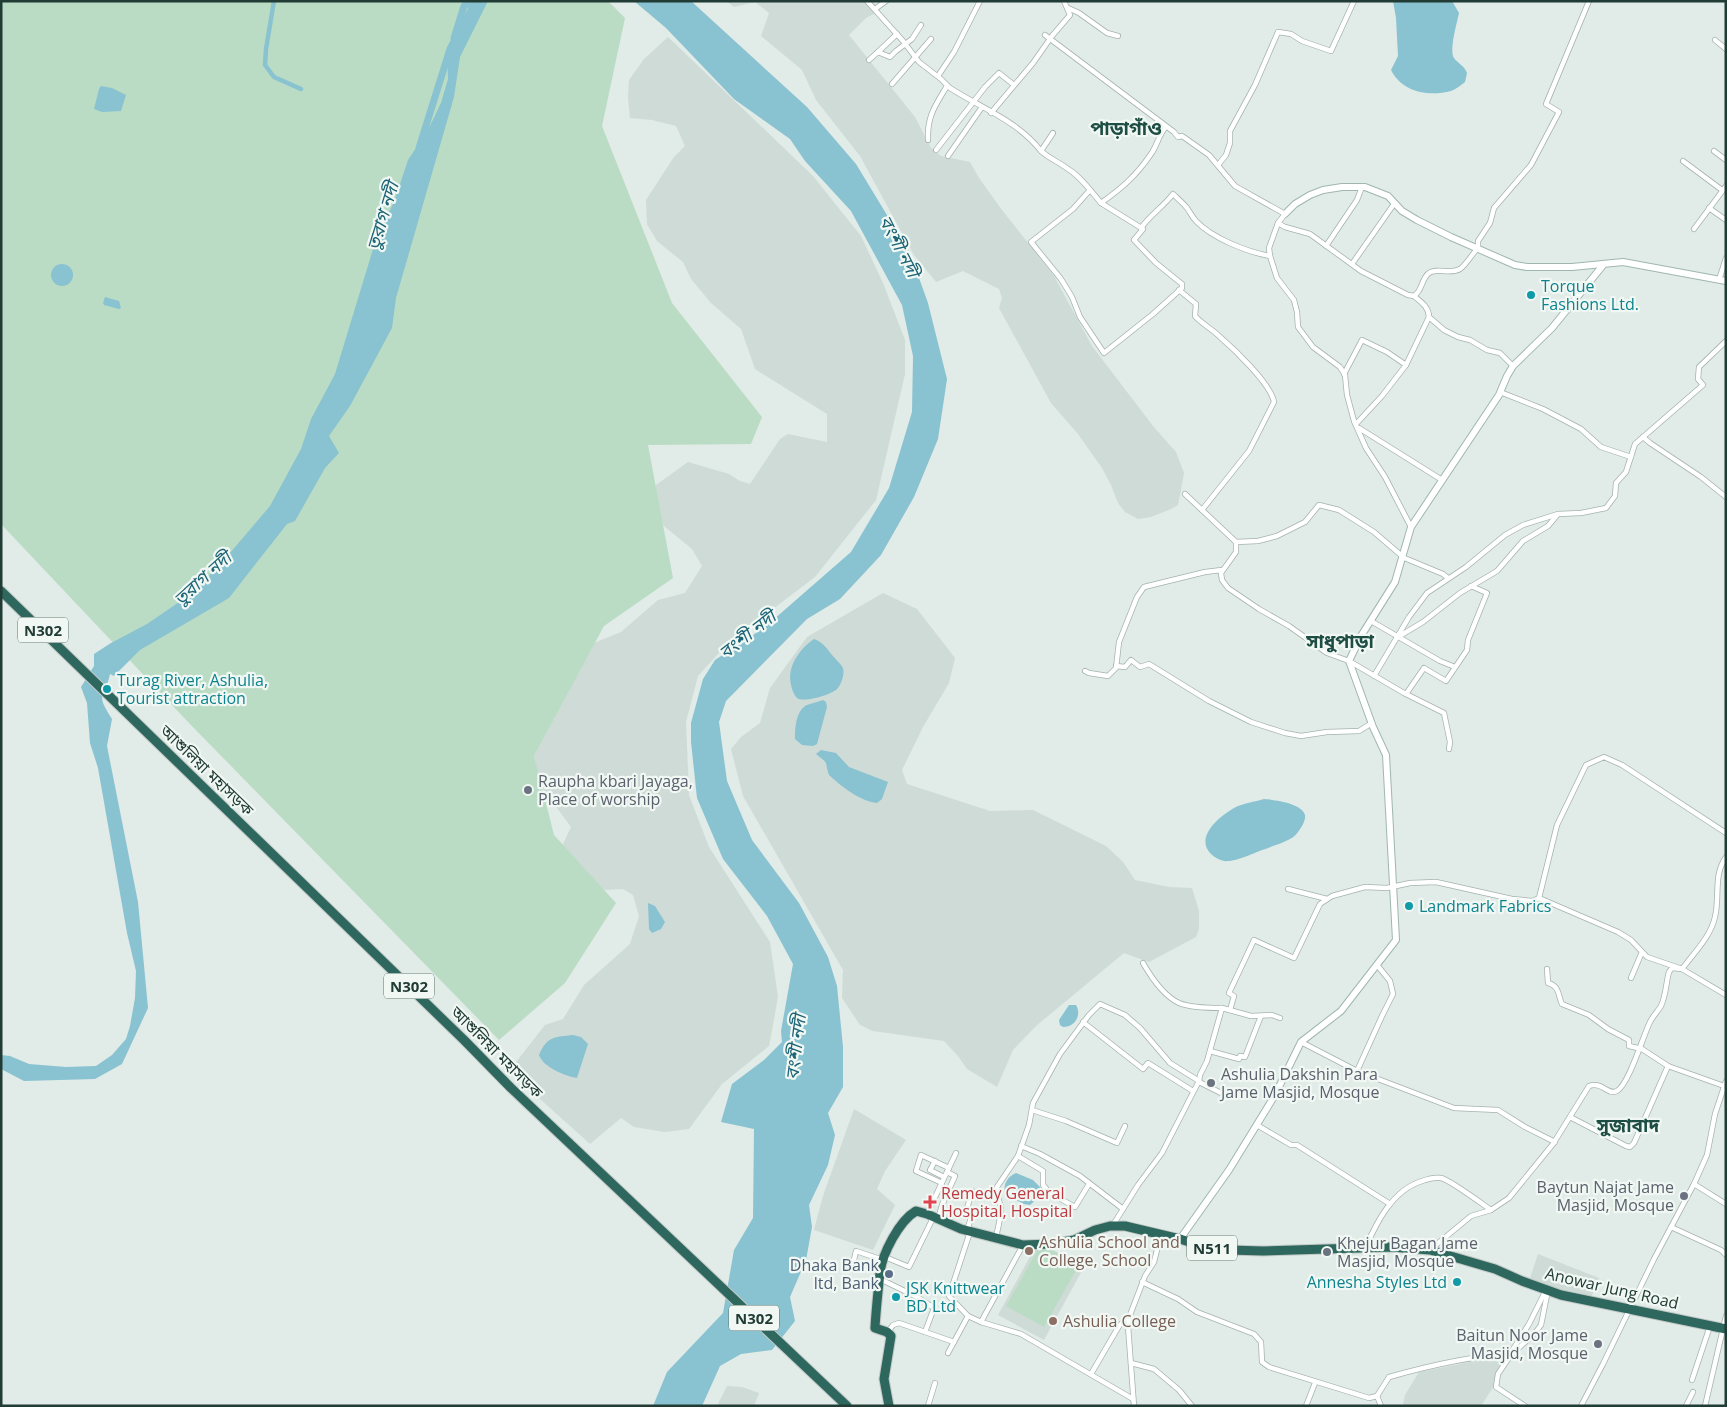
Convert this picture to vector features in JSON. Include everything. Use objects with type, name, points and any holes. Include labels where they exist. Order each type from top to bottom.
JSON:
[{"type":"highway","name":"আশুলিয়া মহাসড়ক","points":[[1,590],[464,1040],[511,1088],[846,1406]]},
{"type":"highway","points":[[889,1406],[884,1379],[891,1336],[888,1332],[875,1328],[880,1276],[884,1258],[894,1236],[908,1216],[916,1211],[933,1216]]},
{"type":"highway","name":"Anowar Jung Road","points":[[933,1216],[969,1231],[1023,1244],[1051,1244],[1074,1240],[1095,1230],[1112,1226],[1125,1226],[1162,1234],[1202,1246],[1229,1250],[1263,1251],[1391,1247],[1430,1250],[1495,1269],[1561,1295],[1724,1328]]},
{"type":"street","points":[[867,1],[905,43],[924,68],[938,76],[947,86],[1018,128],[1032,139],[1041,151],[1053,161],[1068,169],[1090,190],[1101,203],[1143,229],[1134,240],[1156,263],[1182,284],[1182,288],[1153,314],[1104,353],[1080,317],[1072,297],[1061,279],[1031,242],[1073,209],[1090,190]]},
{"type":"street","points":[[875,9],[886,1]]},
{"type":"street","points":[[938,76],[954,52],[980,1]]},
{"type":"street","points":[[991,112],[1033,63],[1050,38],[1070,15],[1064,1]]},
{"type":"street","points":[[1218,165],[1226,155],[1230,143],[1230,131],[1255,85],[1278,32],[1291,34],[1302,41],[1331,51],[1354,1]]},
{"type":"street","points":[[1414,296],[1420,293],[1427,274],[1436,270],[1448,272],[1462,268],[1490,222],[1494,208],[1531,165],[1560,112],[1546,104],[1589,1]]},
{"type":"street","points":[[1068,8],[1079,13],[1106,33],[1118,36]]},
{"type":"street","points":[[878,52],[890,57],[912,38],[921,25]]},
{"type":"street","points":[[869,60],[897,34]]},
{"type":"street","points":[[1045,35],[1178,137],[1182,136],[1202,149],[1235,186],[1285,214]]},
{"type":"street","points":[[892,84],[931,39]]},
{"type":"street","points":[[1714,40],[1726,49]]},
{"type":"street","points":[[936,150],[985,87],[999,73],[1014,85]]},
{"type":"street","points":[[928,140],[928,124],[936,103],[947,86]]},
{"type":"street","points":[[948,156],[982,108]]},
{"type":"street","points":[[1101,203],[1134,178],[1152,153],[1166,127]]},
{"type":"street","points":[[1041,151],[1054,133]]},
{"type":"street","points":[[1714,152],[1726,160]]},
{"type":"street","points":[[1683,161],[1722,190]]},
{"type":"street","points":[[1694,229],[1726,186]]},
{"type":"street","points":[[1411,527],[1385,477],[1366,448],[1347,396],[1344,374],[1340,367],[1313,346],[1298,327],[1298,312],[1294,300],[1277,278],[1269,248],[1278,222],[1295,204],[1323,190],[1342,187],[1365,187],[1383,193],[1394,204],[1417,220],[1451,237],[1478,244],[1504,261],[1527,267],[1572,268],[1623,262],[1722,280],[1726,258]]},
{"type":"street","points":[[1326,246],[1356,200],[1362,187]]},
{"type":"street","points":[[1140,228],[1148,218],[1160,210],[1173,194],[1187,208],[1196,222],[1211,232],[1236,247],[1255,254],[1270,256]]},
{"type":"street","points":[[1352,264],[1394,204]]},
{"type":"street","points":[[1709,208],[1726,220]]},
{"type":"street","points":[[1278,222],[1285,227],[1310,234],[1369,276],[1405,294],[1414,296],[1429,311],[1429,317],[1406,365],[1356,425]]},
{"type":"street","points":[[1180,1239],[1229,1170],[1275,1095],[1301,1042],[1341,1011],[1396,940],[1386,756],[1349,661],[1360,636],[1394,582],[1411,527],[1500,392],[1513,366],[1552,328],[1579,292],[1604,264]]},
{"type":"street","points":[[1179,290],[1196,304],[1195,316],[1200,322],[1219,336],[1240,356],[1265,384],[1274,402],[1249,451],[1202,510]]},
{"type":"street","points":[[1429,317],[1451,334],[1470,340],[1487,350],[1500,353],[1513,366]]},
{"type":"street","points":[[1344,374],[1362,340],[1387,352],[1406,365]]},
{"type":"street","points":[[1374,676],[1409,617],[1427,593],[1466,567],[1505,535],[1523,525],[1558,514],[1581,513],[1606,508],[1615,496],[1616,483],[1626,472],[1635,444],[1703,385],[1698,379],[1699,366],[1726,341]]},
{"type":"street","points":[[1500,392],[1543,409],[1582,430],[1601,447],[1631,457]]},
{"type":"street","points":[[1356,425],[1442,480]]},
{"type":"street","points":[[1643,437],[1726,497]]},
{"type":"street","points":[[1185,494],[1236,542],[1258,541],[1277,536],[1305,522],[1319,505],[1339,510],[1374,532],[1402,557],[1443,574],[1448,578]]},
{"type":"street","points":[[1398,638],[1423,622],[1470,586],[1497,571],[1523,541],[1548,526],[1558,514]]},
{"type":"street","points":[[1236,542],[1236,552],[1222,570],[1222,580],[1228,588],[1265,614],[1284,623],[1327,652],[1349,661],[1406,694],[1444,713],[1450,742],[1449,749]]},
{"type":"street","points":[[1086,671],[1088,673],[1108,676],[1116,666],[1119,642],[1136,597],[1144,587],[1205,572],[1222,570]]},
{"type":"street","points":[[1406,694],[1424,668],[1446,681],[1467,650],[1468,640],[1487,593],[1470,586]]},
{"type":"street","points":[[1371,621],[1440,661],[1455,667]]},
{"type":"street","points":[[1116,666],[1125,666],[1131,660],[1140,667],[1148,664],[1209,701],[1251,722],[1295,736],[1359,731],[1372,723]]},
{"type":"street","points":[[1230,1010],[1234,996],[1229,993],[1254,940],[1294,958],[1320,904],[1332,896],[1365,887],[1393,887],[1410,883],[1436,882],[1512,899],[1533,901],[1539,898],[1557,825],[1586,765],[1604,757],[1622,764],[1726,833]]},
{"type":"street","points":[[1682,969],[1702,944],[1716,916],[1721,863],[1726,857]]},
{"type":"street","points":[[1288,889],[1327,899]]},
{"type":"street","points":[[1539,898],[1618,932],[1631,940],[1647,957],[1682,969],[1726,995]]},
{"type":"street","points":[[1631,978],[1642,952]]},
{"type":"street","points":[[1143,963],[1149,973],[1179,1003],[1222,1008],[1251,1016],[1272,1015],[1280,1018]]},
{"type":"street","points":[[1357,1071],[1394,994],[1390,981],[1377,965]]},
{"type":"street","points":[[1430,1250],[1471,1216],[1491,1210],[1509,1198],[1555,1142],[1589,1086],[1593,1084],[1602,1085],[1610,1092],[1620,1089],[1632,1070],[1651,1020],[1662,1003],[1669,972],[1672,968],[1682,969]]},
{"type":"street","points":[[1547,969],[1548,984],[1552,984],[1558,991],[1562,1004],[1589,1015],[1608,1029],[1629,1040],[1629,1046],[1646,1051],[1668,1066],[1725,1084],[1715,1114],[1707,1155],[1694,1184],[1631,1310],[1580,1406]]},
{"type":"street","points":[[996,1238],[1001,1204],[996,1191],[1018,1156],[1033,1104],[1060,1054],[1083,1022],[1100,1004],[1125,1015],[1140,1028],[1170,1063],[1224,1095]]},
{"type":"street","points":[[1112,1226],[1162,1153],[1199,1081],[1200,1075],[1208,1062],[1222,1008]]},
{"type":"street","points":[[1210,1051],[1239,1059],[1240,1056],[1245,1057],[1261,1016]]},
{"type":"street","points":[[1083,1022],[1143,1069],[1148,1063],[1193,1091]]},
{"type":"street","points":[[1301,1042],[1357,1071],[1454,1108],[1498,1110],[1525,1127],[1555,1142]]},
{"type":"street","points":[[1570,1117],[1626,1146],[1632,1146],[1668,1066]]},
{"type":"street","points":[[1032,1110],[1066,1121],[1117,1143],[1125,1126]]},
{"type":"street","points":[[1256,1125],[1291,1145],[1297,1145],[1390,1204]]},
{"type":"street","points":[[1021,1146],[1080,1176],[1123,1209]]},
{"type":"street","points":[[925,1332],[934,1308],[880,1276],[853,1264],[856,1251],[909,1267],[933,1216],[942,1183],[956,1153]]},
{"type":"street","points":[[933,1216],[942,1204],[955,1176],[935,1161],[922,1155],[916,1171],[942,1183]]},
{"type":"street","points":[[1018,1156],[1043,1171],[1042,1185],[1050,1193],[1075,1207],[1089,1184]]},
{"type":"street","points":[[935,1161],[930,1170],[944,1178]]},
{"type":"street","points":[[1366,1248],[1375,1226],[1390,1204],[1411,1184],[1442,1178],[1491,1210]]},
{"type":"street","points":[[1694,1184],[1726,1204]]},
{"type":"street","points":[[972,1191],[966,1212],[972,1214],[969,1231],[949,1296],[968,1316],[981,1322],[1021,1334],[1133,1399]]},
{"type":"street","points":[[1671,1227],[1721,1250],[1726,1255]]},
{"type":"street","points":[[1134,1406],[1128,1326],[1142,1282],[1154,1262],[1162,1234]]},
{"type":"street","points":[[981,1322],[1023,1244]]},
{"type":"street","points":[[1142,1282],[1178,1299],[1198,1312],[1254,1334],[1261,1342],[1262,1362],[1269,1367],[1315,1383],[1330,1385],[1368,1398],[1377,1396],[1389,1377],[1426,1367],[1510,1354],[1547,1290]]},
{"type":"street","points":[[1525,1406],[1496,1387],[1498,1374],[1510,1356],[1541,1325],[1547,1290]]},
{"type":"street","points":[[1091,1374],[1119,1326],[1130,1315]]},
{"type":"street","points":[[948,1353],[968,1316]]},
{"type":"street","points":[[1705,1406],[1726,1316]]},
{"type":"street","points":[[888,1332],[893,1325],[899,1323],[954,1342]]},
{"type":"street","points":[[1692,1380],[1710,1326]]},
{"type":"street","points":[[1131,1363],[1154,1369],[1179,1390],[1192,1406]]},
{"type":"street","points":[[928,1406],[935,1383]]},
{"type":"street","points":[[1306,1406],[1315,1383]]},
{"type":"street","points":[[1686,1406],[1693,1392]]},
{"type":"street","points":[[1377,1396],[1381,1406]]},
{"type":"shaded area","points":[[726,1],[873,1],[880,11],[866,18],[849,35],[915,117],[931,148],[941,156],[970,162],[1002,210],[1054,276],[1092,346],[1153,426],[1176,452],[1184,473],[1178,505],[1151,517],[1138,519],[1125,512],[1118,503],[1102,468],[1078,434],[1051,403],[999,308],[1002,298],[999,289],[963,271],[936,282],[914,255],[860,156],[816,100],[802,70],[761,36],[769,13],[755,2],[734,7]]},
{"type":"shaded area","points":[[668,37],[813,176],[861,236],[883,283],[905,340],[905,374],[876,500],[815,577],[727,644],[698,676],[686,722],[689,795],[709,847],[770,942],[778,997],[769,1046],[722,1084],[689,1129],[665,1132],[634,1127],[621,1118],[590,1144],[509,1071],[545,1025],[563,1019],[584,985],[630,944],[639,916],[633,895],[623,889],[605,890],[557,857],[571,827],[543,789],[534,756],[594,643],[621,632],[658,600],[685,593],[702,566],[692,549],[664,526],[656,511],[656,485],[688,462],[729,474],[740,481],[750,484],[780,439],[788,434],[827,442],[827,414],[755,369],[741,329],[711,303],[691,279],[683,262],[657,241],[647,224],[646,200],[674,157],[685,146],[676,126],[652,120],[630,118],[629,80],[644,59]]},
{"type":"shaded area","points":[[883,593],[917,609],[955,658],[949,683],[923,727],[902,770],[907,784],[990,811],[1033,810],[1106,846],[1123,862],[1135,880],[1169,887],[1192,888],[1199,911],[1199,929],[1196,937],[1149,962],[1124,953],[1036,1026],[1013,1050],[997,1087],[967,1069],[944,1041],[873,1031],[860,1025],[842,998],[843,970],[743,796],[731,749],[741,737],[760,723],[770,688],[807,637]]},
{"type":"shaded area","points":[[854,1109],[906,1140],[885,1171],[877,1189],[895,1205],[873,1250],[814,1230],[823,1196]]},
{"type":"shaded area","points":[[1038,1242],[1084,1267],[1044,1340],[998,1315]]},
{"type":"shaded area","points":[[1538,1254],[1599,1278],[1590,1300],[1529,1281]]},
{"type":"shaded area","points":[[1506,1355],[1499,1378],[1481,1406],[1407,1406],[1403,1404],[1405,1395],[1419,1372]]},
{"type":"shaded area","points":[[727,1386],[742,1387],[759,1393],[754,1406],[717,1406]]},
{"type":"green space","points":[[1,1],[608,1],[625,18],[602,126],[672,303],[762,417],[751,444],[648,445],[673,578],[604,626],[534,756],[554,835],[616,903],[565,983],[499,1040],[189,723],[1,524]]},
{"type":"green space","points":[[1041,1244],[1079,1265],[1044,1327],[1006,1306]]},
{"type":"water","points":[[472,1],[488,1],[460,57],[454,97],[396,298],[392,328],[350,406],[329,436],[339,453],[325,468],[295,521],[287,524],[229,598],[140,650],[114,676],[110,674],[102,696],[102,700],[112,719],[107,746],[138,902],[148,1008],[122,1064],[95,1079],[24,1081],[1,1069],[1,1055],[10,1056],[29,1064],[66,1067],[96,1066],[112,1055],[126,1039],[135,998],[136,971],[127,933],[98,768],[90,743],[87,703],[81,687],[94,666],[94,654],[147,624],[185,598],[218,567],[270,506],[301,449],[311,419],[335,374],[377,236],[394,202],[408,160],[428,130],[441,103],[448,79],[447,47]]},
{"type":"water","name":"বংশী নদী","points":[[634,1],[691,1],[807,107],[856,164],[910,253],[928,303],[947,379],[938,439],[914,497],[881,555],[840,599],[807,619],[726,701],[719,722],[727,781],[752,840],[799,903],[828,957],[837,986],[843,1047],[843,1087],[828,1113],[835,1135],[828,1165],[809,1205],[812,1227],[806,1260],[790,1297],[795,1321],[772,1350],[741,1354],[720,1366],[702,1406],[653,1406],[667,1372],[723,1313],[734,1250],[753,1218],[754,1129],[721,1122],[732,1084],[764,1060],[782,1042],[781,1031],[793,964],[767,916],[723,859],[697,798],[691,742],[691,723],[703,679],[715,660],[765,627],[851,552],[889,488],[912,412],[913,356],[902,305],[851,211],[805,161],[790,139],[734,99],[666,28]]},
{"type":"water","points":[[1393,1],[1452,1],[1459,13],[1452,49],[1455,60],[1467,73],[1465,82],[1451,91],[1425,93],[1409,88],[1396,77],[1391,70],[1398,56]]},
{"type":"water","points":[[101,86],[112,88],[126,95],[121,111],[102,112],[94,109]]},
{"type":"water","points":[[62,264],[72,271],[73,275],[66,285],[62,286],[52,279],[51,275],[58,265]]},
{"type":"water","points":[[105,297],[119,301],[121,308],[104,305]]},
{"type":"water","points":[[814,639],[825,646],[841,665],[843,676],[834,691],[817,698],[805,700],[795,696],[790,678],[791,670],[798,655]]},
{"type":"water","points":[[823,700],[826,702],[827,707],[817,744],[813,746],[802,745],[795,739],[798,715],[803,707]]},
{"type":"water","points":[[821,750],[836,753],[849,767],[888,782],[882,799],[877,803],[871,802],[851,793],[829,775],[826,763],[816,754]]},
{"type":"water","points":[[1264,799],[1287,803],[1303,811],[1305,820],[1295,835],[1284,842],[1232,861],[1221,860],[1211,854],[1205,841],[1207,834],[1216,822],[1238,806]]},
{"type":"water","points":[[648,903],[655,906],[665,922],[661,929],[652,933],[649,929]]},
{"type":"water","points":[[1069,1005],[1076,1005],[1078,1016],[1074,1023],[1063,1027],[1060,1025],[1059,1020]]},
{"type":"water","points":[[573,1035],[581,1037],[588,1044],[577,1078],[550,1067],[539,1055],[545,1044],[552,1039]]},
{"type":"water","points":[[1016,1173],[1033,1180],[1041,1188],[1038,1198],[1030,1205],[1006,1195],[1006,1182]]},
{"type":"waterway","points":[[274,1],[265,65],[274,77],[301,89]]},
{"type":"waterway","name":"তুরাগ নদী","points":[[454,38],[464,6],[472,1]]},
{"type":"waterway","name":"তুরাগ নদী","points":[[419,148],[450,49]]},
{"type":"place","name":"Torque Fashions Ltd.","points":[[1531,295]]},
{"type":"place","name":"Turag River, Ashulia, Tourist attraction","points":[[107,689]]},
{"type":"place","name":"Raupha kbari Jayaga, Place of worship","points":[[528,790]]},
{"type":"place","name":"Landmark Fabrics","points":[[1409,906]]},
{"type":"place","name":"Ashulia Dakshin Para Jame Masjid, Mosque","points":[[1211,1083]]},
{"type":"place","name":"Baytun Najat Jame Masjid, Mosque","points":[[1684,1196]]},
{"type":"place","name":"Remedy General Hospital, Hospital","points":[[930,1202]]},
{"type":"place","name":"Ashulia School and College, School","points":[[1029,1251]]},
{"type":"place","name":"Khejur Bagan Jame Masjid, Mosque","points":[[1327,1252]]},
{"type":"place","name":"Dhaka Bank ltd, Bank","points":[[889,1274]]},
{"type":"place","name":"Annesha Styles Ltd","points":[[1457,1282]]},
{"type":"place","name":"JSK Knittwear BD Ltd","points":[[896,1297]]},
{"type":"place","name":"Ashulia College","points":[[1053,1321]]},
{"type":"place","name":"Baitun Noor Jame Masjid, Mosque","points":[[1598,1344]]},
{"type":"district","name":"পাড়াগাঁও","points":[[1126,128]]},
{"type":"district","name":"সাধুপাড়া","points":[[1340,641]]},
{"type":"district","name":"সুজাবাদ","points":[[1628,1125]]}]
